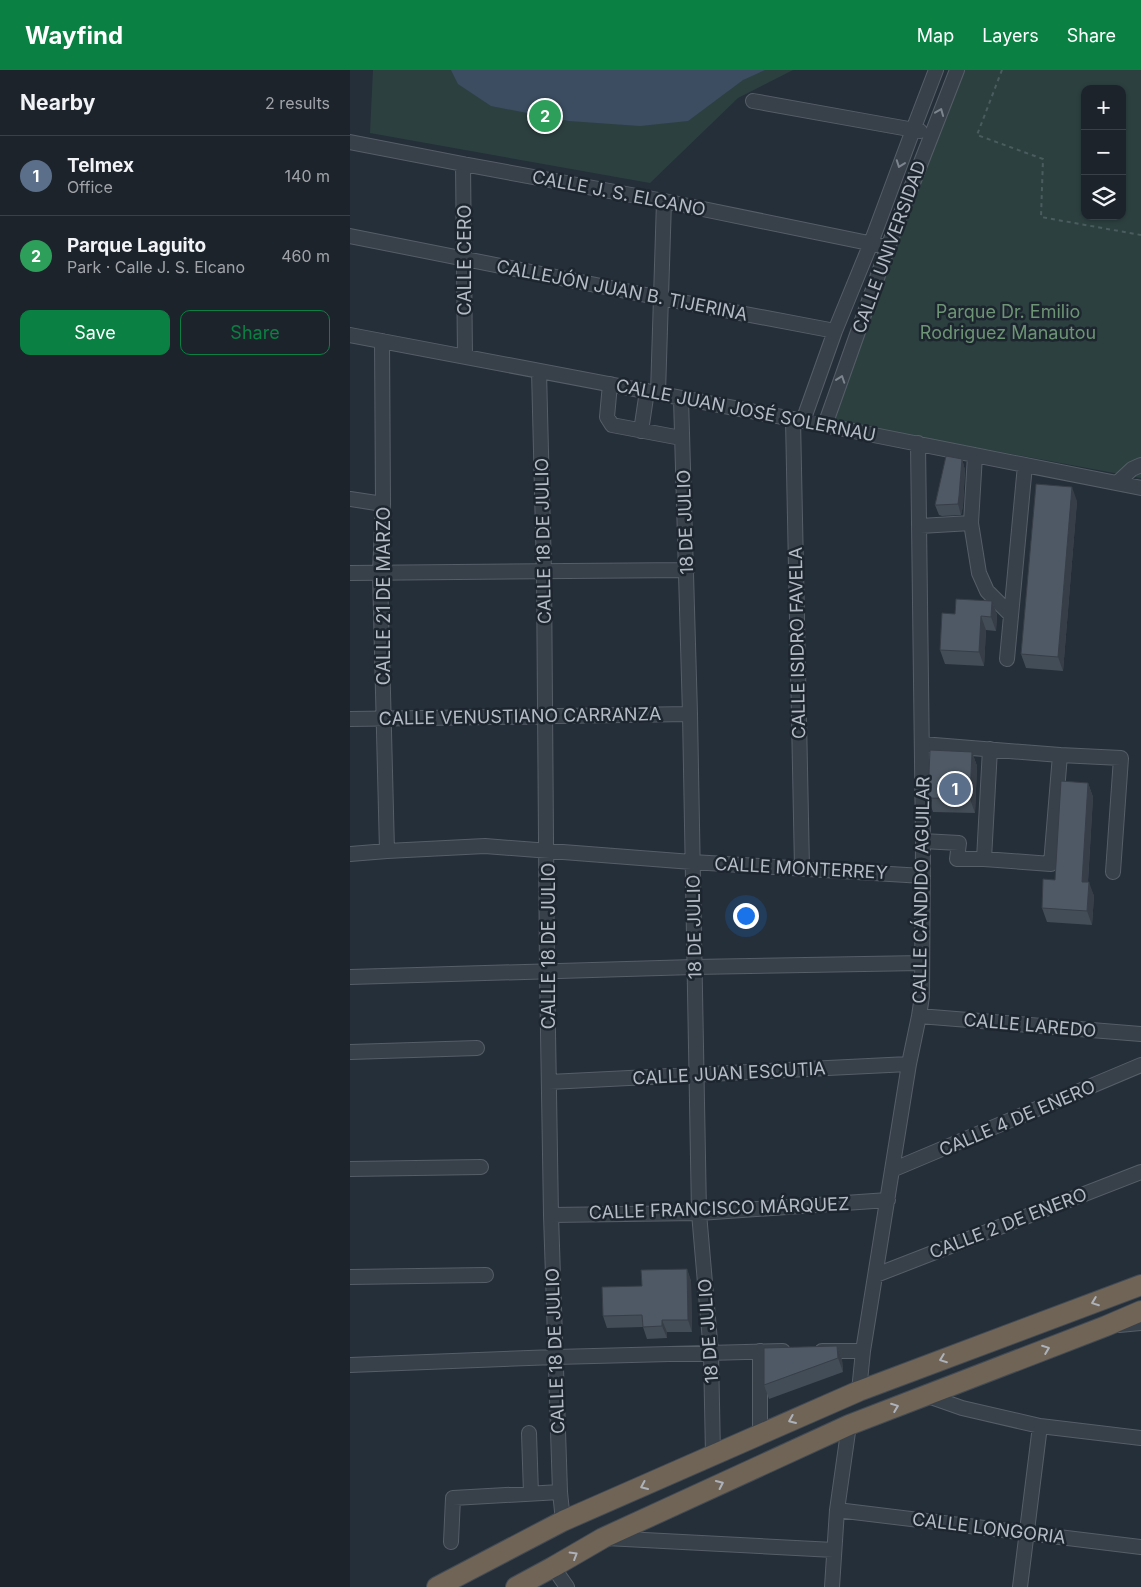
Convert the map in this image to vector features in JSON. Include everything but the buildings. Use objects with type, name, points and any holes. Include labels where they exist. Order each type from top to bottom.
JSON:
[{"type":"highway","points":[[437,1587],[563,1522],[859,1391],[1141,1285]]},
{"type":"highway","points":[[516,1587],[603,1538],[849,1425],[1106,1326],[1140,1320]]},
{"type":"street","name":"CALLE UNIVERSIDAD","points":[[798,420],[871,244],[936,70]]},
{"type":"street","name":"CALLE UNIVERSIDAD","points":[[825,425],[888,247],[957,70]]},
{"type":"street","points":[[753,100],[931,134]]},
{"type":"street","name":"CALLE J. S. ELCANO","points":[[350,142],[664,201],[888,247]]},
{"type":"street","name":"CALLE CERO","points":[[463,164],[465,356]]},
{"type":"street","points":[[641,431],[653,392],[661,298],[664,201]]},
{"type":"street","name":"CALLEJÓN JUAN B. TIJERINA","points":[[350,236],[835,331]]},
{"type":"street","name":"CALLE JUAN JOSÉ SOLERNAU","points":[[350,335],[825,425],[1141,488]]},
{"type":"street","name":"CALLE 21 DE MARZO","points":[[382,341],[384,504],[380,573],[382,718],[387,851]]},
{"type":"street","name":"CALLE 18 DE JULIO","points":[[539,371],[544,572],[551,1215],[560,1492],[563,1522]]},
{"type":"street","points":[[610,384],[607,417],[612,425],[681,438]]},
{"type":"street","name":"18 DE JULIO","points":[[681,398],[690,714],[699,1213],[711,1353],[713,1455]]},
{"type":"street","name":"CALLE ISIDRO FAVELA","points":[[798,420],[802,868]]},
{"type":"street","name":"CALLE CÁNDIDO AGUILAR","points":[[859,1391],[863,1350],[909,1064],[922,996],[923,841],[918,443]]},
{"type":"street","points":[[975,455],[971,524],[979,573],[987,591],[1011,615]]},
{"type":"street","points":[[1007,659],[1025,465]]},
{"type":"street","points":[[1117,483],[1132,469],[1141,465]]},
{"type":"street","points":[[350,499],[384,504]]},
{"type":"street","points":[[920,526],[971,524]]},
{"type":"street","points":[[350,572],[686,570]]},
{"type":"street","name":"CALLE VENUSTIANO CARRANZA","points":[[350,719],[690,714]]},
{"type":"street","points":[[922,744],[1121,758],[1112,872]]},
{"type":"street","points":[[984,859],[990,750]]},
{"type":"street","points":[[923,841],[959,843],[957,859],[1051,864],[1060,755]]},
{"type":"street","name":"CALLE MONTERREY","points":[[350,854],[486,846],[692,862],[923,876]]},
{"type":"street","points":[[350,977],[694,967],[922,964]]},
{"type":"street","name":"CALLE LAREDO","points":[[919,1016],[1141,1034]]},
{"type":"street","points":[[350,1052],[477,1048]]},
{"type":"street","name":"CALLE JUAN ESCUTIA","points":[[550,1082],[909,1064]]},
{"type":"street","name":"CALLE 4 DE ENERO","points":[[892,1170],[1141,1066]]},
{"type":"street","points":[[350,1169],[481,1167]]},
{"type":"street","name":"CALLE 2 DE ENERO","points":[[876,1276],[1141,1172]]},
{"type":"street","name":"CALLE FRANCISCO MÁRQUEZ","points":[[551,1215],[699,1213],[888,1200]]},
{"type":"street","points":[[350,1277],[486,1276]]},
{"type":"street","points":[[350,1365],[556,1357],[863,1350]]},
{"type":"street","points":[[760,1352],[760,1434]]},
{"type":"street","points":[[925,1395],[962,1408],[1040,1426],[1141,1438]]},
{"type":"street","points":[[832,1587],[837,1510],[849,1425]]},
{"type":"street","points":[[1020,1587],[1040,1426]]},
{"type":"street","points":[[529,1433],[531,1494]]},
{"type":"street","points":[[451,1542],[453,1498],[560,1492]]},
{"type":"street","name":"CALLE LONGORIA","points":[[837,1510],[1141,1547]]},
{"type":"street","points":[[603,1538],[834,1550]]},
{"type":"street","points":[[553,1567],[567,1587]]},
{"type":"path","points":[[1002,70],[977,135],[1043,159],[1041,217],[1141,235]]},
{"type":"green space","points":[[373,70],[793,70],[738,98],[650,183],[370,133]]},
{"type":"green space","name":"Parque Dr. Emilio Rodriguez Manautou","points":[[960,70],[1141,70],[1141,478],[834,421],[938,124]]},
{"type":"water","points":[[451,70],[765,70],[743,80],[688,121],[640,126],[569,121],[491,106],[458,84]]},
{"type":"place","name":"Parque Laguito","points":[[545,116]]},
{"type":"place","name":"Telmex","points":[[955,789]]}]
